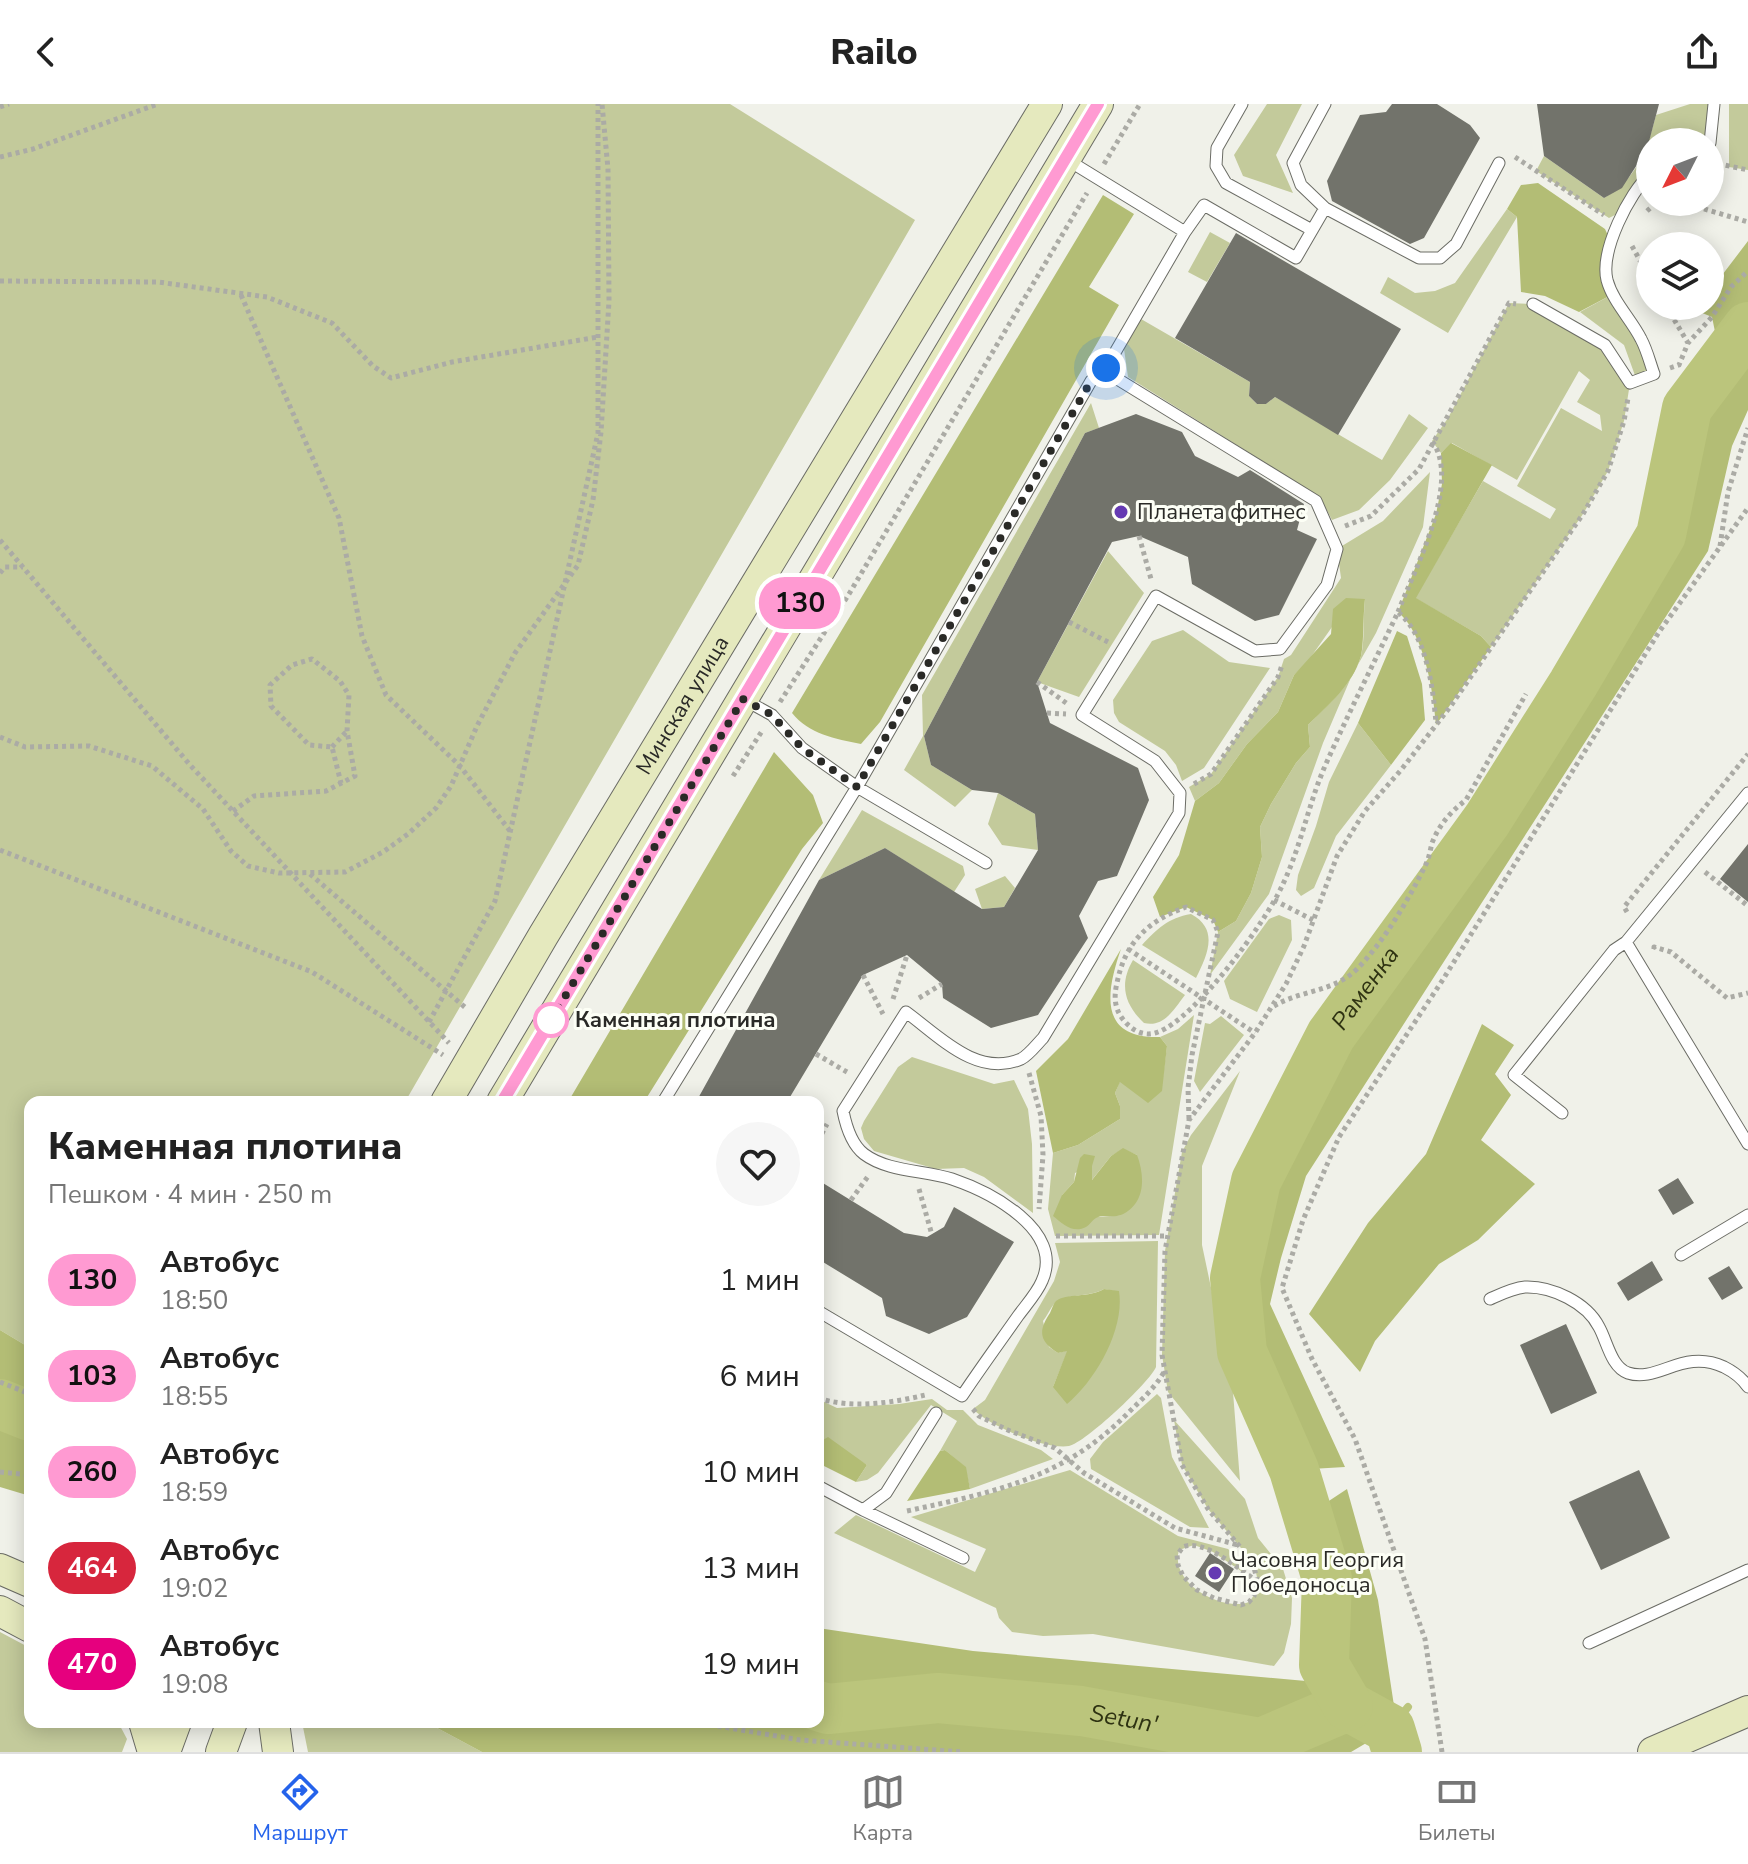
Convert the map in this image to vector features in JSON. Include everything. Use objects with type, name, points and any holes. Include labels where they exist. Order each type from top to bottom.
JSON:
[{"type":"main road","name":"Минская улица","points":[[450,1096],[543,936],[1047,104]]},
{"type":"main road","points":[[506,1096],[1098,104]]},
{"type":"main road","points":[[0,1569],[24,1579]]},
{"type":"main road","points":[[0,1611],[24,1624]]},
{"type":"main road","points":[[1653,1752],[1748,1711]]},
{"type":"main road","points":[[146,1728],[153,1752]]},
{"type":"main road","points":[[165,1752],[174,1728]]},
{"type":"main road","points":[[221,1752],[230,1728]]},
{"type":"main road","points":[[275,1728],[278,1752]]},
{"type":"lane","points":[[1242,104],[1217,148],[1216,166],[1226,183],[1312,230]]},
{"type":"lane","points":[[1325,104],[1293,163],[1301,185],[1325,208],[1419,258],[1440,258],[1456,244],[1499,163]]},
{"type":"lane","points":[[1712,128],[1714,104]]},
{"type":"lane","points":[[1065,159],[1185,232]]},
{"type":"lane","points":[[1533,304],[1605,345],[1630,383],[1654,374],[1642,340],[1606,277],[1610,240],[1636,187]]},
{"type":"lane","points":[[667,1096],[857,787],[1091,381],[1106,368],[1204,205],[1296,258],[1325,208]]},
{"type":"lane","points":[[824,1315],[962,1396],[1043,1280],[1047,1250],[1037,1232],[993,1198],[951,1179],[878,1161],[863,1153],[847,1130],[843,1111],[906,1012],[972,1060],[1000,1064],[1023,1058],[1043,1038],[1179,813],[1180,793],[1155,761],[1082,715],[1156,596],[1255,651],[1280,649],[1327,585],[1337,549],[1316,501],[1119,380],[1106,368]]},
{"type":"lane","points":[[743,699],[772,715],[802,748],[857,787],[986,863]]},
{"type":"lane","points":[[1562,1113],[1514,1075],[1614,950],[1626,942],[1748,793]]},
{"type":"lane","points":[[1626,942],[1748,1144]]},
{"type":"lane","points":[[1681,1255],[1748,1215]]},
{"type":"lane","points":[[1490,1299],[1524,1287],[1544,1290],[1586,1309],[1599,1326],[1616,1365],[1625,1372],[1639,1375],[1694,1360],[1729,1370],[1748,1387]]},
{"type":"lane","points":[[863,1510],[886,1493],[936,1413]]},
{"type":"lane","points":[[824,1489],[963,1558]]},
{"type":"lane","points":[[1589,1643],[1748,1570]]},
{"type":"path","points":[[0,107],[9,104]]},
{"type":"path","points":[[0,157],[49,144],[158,104]]},
{"type":"path","points":[[429,1022],[495,901],[598,433],[600,104]]},
{"type":"path","points":[[0,737],[25,747],[89,746],[152,766],[203,809],[231,851],[248,866],[292,874],[345,872],[383,852],[436,808],[451,786],[477,726],[515,653],[578,565],[593,500],[601,432],[609,301],[608,169],[600,104]]},
{"type":"path","points":[[731,780],[849,594],[1140,104]]},
{"type":"path","points":[[1499,163],[1513,156],[1618,224]]},
{"type":"path","points":[[1724,165],[1748,170]]},
{"type":"path","points":[[1724,215],[1748,222]]},
{"type":"path","points":[[1634,237],[1631,247],[1636,255]]},
{"type":"path","points":[[1654,374],[1679,365],[1688,343],[1712,317],[1731,287],[1748,271]]},
{"type":"path","points":[[0,281],[158,282],[267,297],[332,323],[373,366],[391,378],[452,362],[598,337]]},
{"type":"path","points":[[241,294],[339,518],[362,636],[386,695],[460,766],[510,831]]},
{"type":"path","points":[[1329,532],[1371,516],[1419,469],[1509,303],[1533,304]]},
{"type":"path","points":[[1674,320],[1688,343]]},
{"type":"path","points":[[1189,1120],[1255,1033],[1286,984],[1337,856],[1365,811],[1436,725],[1583,514],[1608,471],[1624,421],[1630,383]]},
{"type":"path","points":[[1720,547],[1728,492],[1748,428]]},
{"type":"path","points":[[1258,1582],[1200,1546],[1188,1545],[1177,1555],[1180,1570],[1189,1583],[1214,1598],[1234,1604],[1249,1602],[1258,1582],[1252,1561],[1208,1509],[1182,1465],[1164,1371],[1162,1342],[1167,1236],[1189,1120],[1188,1088],[1192,1055],[1203,999],[1218,932],[1213,920],[1186,907],[1162,916],[1128,949],[1114,995],[1118,1013],[1128,1027],[1138,1032],[1157,1033],[1183,1017],[1203,999],[1274,900],[1300,844],[1324,769],[1398,612],[1436,514],[1442,484],[1441,453],[1432,441]]},
{"type":"path","points":[[1442,1752],[1425,1639],[1355,1439],[1312,1359],[1282,1288],[1303,1220],[1339,1137],[1442,981],[1659,632],[1748,508]]},
{"type":"path","points":[[1139,536],[1156,596]]},
{"type":"path","points":[[0,540],[190,765],[449,1043]]},
{"type":"path","points":[[0,573],[5,567],[23,567]]},
{"type":"path","points":[[1398,612],[1417,637],[1433,697],[1436,725]]},
{"type":"path","points":[[1069,622],[1123,650]]},
{"type":"path","points":[[1180,793],[1211,774],[1225,754],[1278,677],[1284,659],[1280,649]]},
{"type":"path","points":[[233,811],[254,796],[326,791],[355,776],[347,731],[349,695],[340,681],[312,659],[292,665],[270,685],[271,706],[309,745],[332,747]]},
{"type":"path","points":[[1037,682],[1082,715]]},
{"type":"path","points":[[1270,1009],[1292,996],[1316,992],[1340,983],[1357,970],[1427,863],[1433,840],[1450,812],[1466,800],[1526,694]]},
{"type":"path","points":[[332,747],[347,731]]},
{"type":"path","points":[[332,747],[341,783]]},
{"type":"path","points":[[1624,907],[1748,754]]},
{"type":"path","points":[[0,850],[312,972],[443,1055]]},
{"type":"path","points":[[1692,861],[1748,906]]},
{"type":"path","points":[[310,874],[467,1009]]},
{"type":"path","points":[[1274,900],[1313,920]]},
{"type":"path","points":[[1653,954],[1654,947],[1671,952],[1727,998],[1748,993]]},
{"type":"path","points":[[1128,949],[1255,1033]]},
{"type":"path","points":[[816,1054],[862,1081]]},
{"type":"path","points":[[1023,1058],[1041,1116],[1043,1155],[1037,1232],[1055,1236],[1167,1236]]},
{"type":"path","points":[[851,1200],[878,1161]]},
{"type":"path","points":[[912,1170],[932,1235]]},
{"type":"path","points":[[863,1510],[904,1512],[974,1496],[1050,1472],[1069,1461],[1123,1418],[1158,1383],[1164,1371]]},
{"type":"path","points":[[0,1382],[24,1392]]},
{"type":"path","points":[[824,1400],[834,1403],[905,1400],[943,1386]]},
{"type":"path","points":[[962,1396],[979,1416],[1055,1448],[1125,1500],[1175,1528],[1239,1545]]},
{"type":"path","points":[[0,1472],[24,1474]]},
{"type":"path","points":[[729,1728],[800,1740],[962,1752]]},
{"type":"green space","points":[[0,104],[730,104],[915,220],[408,1096],[24,1096],[24,1344],[0,1330]]},
{"type":"green space","points":[[1267,104],[1302,104],[1276,155],[1293,193],[1243,176],[1234,155]]},
{"type":"green space","points":[[1690,104],[1714,104],[1711,128],[1652,128],[1656,115]]},
{"type":"green space","points":[[1729,104],[1748,104],[1748,170],[1729,167]]},
{"type":"green space","points":[[1544,156],[1604,198],[1636,168],[1636,194],[1625,210],[1609,218],[1536,171]]},
{"type":"green space","points":[[1538,183],[1605,229],[1610,240],[1613,294],[1579,312],[1545,296],[1521,292],[1517,217],[1507,209],[1521,185]]},
{"type":"green space","points":[[1103,195],[1134,214],[1089,287],[1119,305],[880,722],[861,744],[814,731],[792,713]]},
{"type":"green space","points":[[1507,209],[1517,217],[1448,333],[1380,293],[1388,277],[1415,293],[1435,291],[1455,283]]},
{"type":"green space","points":[[1210,232],[1230,243],[1207,282],[1188,272]]},
{"type":"green space","points":[[1748,241],[1748,410],[1732,446],[1708,551],[1306,1176],[1270,1304],[1345,1467],[1294,1470],[1242,1352],[1235,1278],[1256,1181],[1331,1035],[1487,820],[1573,684],[1661,535],[1687,408],[1721,361],[1713,320],[1724,320],[1724,273]]},
{"type":"green space","points":[[1613,294],[1654,374],[1637,381],[1624,345],[1580,312]]},
{"type":"green space","points":[[1509,303],[1533,304],[1605,345],[1630,383],[1624,421],[1608,471],[1583,514],[1491,647],[1481,636],[1415,598],[1483,481],[1550,519],[1556,509],[1517,486],[1561,408],[1602,431],[1600,415],[1577,402],[1590,380],[1579,371],[1517,480],[1452,443],[1441,453],[1432,441],[1448,418]]},
{"type":"green space","points":[[1141,319],[1250,382],[1249,396],[1257,404],[1266,404],[1275,397],[1382,460],[1409,414],[1428,428],[1390,480],[1359,510],[1332,520],[1320,497],[1128,377],[1124,349]]},
{"type":"green space","points":[[1091,403],[1099,428],[1085,433],[924,736],[931,765],[972,790],[955,807],[904,770],[923,736],[922,695]]},
{"type":"green space","points":[[1451,443],[1492,465],[1416,598],[1481,636],[1491,647],[1436,725],[1430,680],[1421,649],[1398,612],[1436,514],[1442,484],[1441,453]]},
{"type":"green space","points":[[1430,472],[1423,527],[1376,633],[1357,666],[1363,643],[1365,599],[1334,609],[1332,627],[1306,664],[1294,675],[1278,712],[1247,744],[1219,783],[1195,801],[1189,787],[1211,774],[1278,677],[1284,659],[1291,655],[1341,578],[1337,549],[1383,521]]},
{"type":"green space","points":[[1108,551],[1144,593],[1079,697],[1037,682]]},
{"type":"green space","points":[[1346,598],[1365,599],[1361,656],[1346,685],[1308,725],[1310,747],[1296,763],[1260,827],[1262,857],[1251,893],[1236,921],[1218,932],[1213,920],[1186,907],[1160,917],[1153,897],[1179,855],[1195,801],[1219,783],[1247,744],[1278,712],[1294,675],[1331,634],[1333,609]]},
{"type":"green space","points":[[1183,630],[1229,662],[1270,668],[1204,768],[1182,781],[1176,765],[1165,751],[1119,722],[1114,713],[1113,700],[1152,641]]},
{"type":"green space","points":[[1397,631],[1407,636],[1422,684],[1425,720],[1391,765],[1358,723]]},
{"type":"green space","points":[[1351,678],[1323,743],[1269,894],[1210,975],[1218,932],[1236,921],[1251,893],[1262,857],[1260,827],[1296,763],[1310,747],[1308,725]]},
{"type":"green space","points":[[1358,723],[1391,765],[1336,836],[1314,888],[1301,896],[1296,890],[1298,875],[1329,782]]},
{"type":"green space","points":[[774,752],[813,795],[823,823],[802,849],[648,1096],[572,1096]]},
{"type":"green space","points":[[998,793],[1035,814],[1038,850],[1002,845],[988,824]]},
{"type":"green space","points":[[862,810],[963,866],[965,875],[954,892],[885,848],[819,880]]},
{"type":"green space","points":[[1005,876],[1015,888],[1004,907],[982,909],[975,889]]},
{"type":"green space","points":[[1191,914],[1200,920],[1208,935],[1207,951],[1196,978],[1142,945],[1164,925]]},
{"type":"green space","points":[[1279,915],[1291,920],[1292,940],[1257,1012],[1230,999],[1224,981],[1269,919]]},
{"type":"green space","points":[[1121,949],[1112,981],[1112,1010],[1116,1021],[1126,1030],[1140,1036],[1160,1037],[1167,1046],[1162,1091],[1148,1103],[1120,1082],[1115,1093],[1120,1106],[1120,1119],[1078,1145],[1053,1153],[1036,1071],[1068,1039]]},
{"type":"green space","points":[[1133,960],[1185,995],[1168,1016],[1157,1023],[1144,1023],[1128,1001],[1125,985]]},
{"type":"green space","points":[[1194,1015],[1159,1235],[1055,1236],[1048,1209],[1053,1153],[1078,1145],[1120,1119],[1120,1106],[1115,1093],[1120,1081],[1152,1098],[1161,1091],[1167,1046],[1160,1037],[1178,1029]],"holes":[[[1123,1149],[1137,1155],[1121,1215],[1097,1217],[1062,1195],[1074,1182],[1075,1173],[1092,1166],[1091,1181],[1111,1156]]]},
{"type":"green space","points":[[1221,1016],[1244,1035],[1200,1092],[1194,1081],[1205,1023],[1210,1024]]},
{"type":"green space","points":[[1482,1024],[1514,1045],[1495,1074],[1511,1095],[1481,1140],[1535,1184],[1478,1240],[1439,1264],[1375,1341],[1360,1372],[1309,1314],[1368,1223],[1426,1154]]},
{"type":"green space","points":[[912,1057],[994,1084],[1014,1080],[1028,1109],[1033,1213],[984,1177],[964,1168],[936,1169],[874,1151],[864,1139],[861,1128],[864,1121],[898,1067]]},
{"type":"green space","points":[[1240,1071],[1202,1166],[1202,1245],[1233,1392],[1240,1481],[1168,1392],[1162,1355],[1165,1251],[1182,1152],[1191,1135]]},
{"type":"green space","points":[[1123,1148],[1137,1155],[1142,1180],[1139,1197],[1129,1210],[1118,1216],[1099,1217],[1081,1229],[1068,1227],[1053,1216],[1062,1195],[1074,1182],[1080,1158],[1084,1154],[1095,1156],[1092,1180],[1111,1156]]},
{"type":"green space","points":[[1158,1241],[1156,1367],[1116,1411],[1069,1446],[1047,1444],[1018,1435],[992,1423],[973,1409],[985,1400],[1054,1281],[1060,1262],[1055,1243]],"holes":[[[1104,1289],[1119,1292],[1053,1387],[1068,1350],[1058,1353],[1049,1347],[1043,1321],[1053,1306],[1064,1298]]]},
{"type":"green space","points":[[1104,1289],[1119,1291],[1120,1306],[1113,1337],[1098,1368],[1067,1404],[1053,1387],[1067,1351],[1058,1353],[1047,1344],[1042,1330],[1056,1301]]},
{"type":"green space","points":[[0,1330],[24,1344],[24,1494],[0,1487]]},
{"type":"green space","points":[[1157,1394],[1161,1398],[1172,1457],[1209,1528],[1190,1527],[1091,1469],[1090,1459],[1103,1442]]},
{"type":"green space","points":[[932,1399],[947,1410],[963,1410],[978,1425],[1041,1450],[1053,1459],[970,1489],[965,1467],[945,1450],[940,1451],[957,1421],[931,1405],[878,1473],[856,1482],[867,1465],[824,1440],[824,1402],[837,1408]]},
{"type":"green space","points":[[1174,1420],[1245,1499],[1258,1538],[1283,1569],[1292,1598],[1291,1624],[1284,1653],[1274,1666],[1093,1634],[1043,1636],[1012,1632],[999,1618],[996,1608],[834,1533],[856,1515],[975,1572],[986,1549],[911,1517],[1070,1470],[1178,1536],[1228,1549],[1242,1562],[1244,1573],[1213,1552],[1194,1545],[1179,1550],[1178,1562],[1190,1584],[1212,1599],[1225,1603],[1249,1602],[1257,1583],[1252,1561],[1208,1509],[1182,1465]]},
{"type":"green space","points":[[828,1437],[867,1465],[856,1482],[824,1466],[824,1439]]},
{"type":"green space","points":[[945,1450],[966,1467],[970,1489],[907,1501],[940,1451]]},
{"type":"green space","points":[[1347,1489],[1378,1600],[1396,1719],[1390,1729],[1351,1752],[482,1752],[437,1728],[824,1728],[824,1629],[973,1651],[1317,1682],[1294,1524]]},
{"type":"green space","points":[[0,1632],[24,1645],[24,1728],[121,1728],[127,1739],[122,1752],[0,1752]]},
{"type":"green space","points":[[303,1728],[437,1728],[482,1752],[308,1752]]},
{"type":"building","points":[[1392,104],[1437,104],[1470,125],[1480,138],[1424,238],[1410,244],[1332,201],[1327,181],[1360,115],[1386,112]]},
{"type":"building","points":[[1537,104],[1659,104],[1653,128],[1636,128],[1636,166],[1622,188],[1604,198],[1544,156]]},
{"type":"building","points":[[1236,233],[1401,329],[1338,435],[1275,397],[1266,404],[1257,404],[1249,396],[1250,382],[1175,338]]},
{"type":"building","points":[[1136,414],[1182,432],[1195,456],[1238,477],[1250,470],[1304,504],[1297,530],[1317,539],[1279,615],[1255,621],[1192,584],[1188,557],[1139,536],[1112,542],[1037,682],[1050,723],[1138,768],[1149,800],[1117,876],[1098,881],[1079,916],[1088,938],[1038,1015],[991,1028],[943,998],[942,984],[907,955],[863,975],[791,1096],[699,1096],[819,880],[885,848],[982,909],[1004,907],[1038,850],[1035,814],[998,793],[972,790],[931,765],[924,736],[1085,433]]},
{"type":"building","points":[[1748,844],[1748,902],[1720,879]]},
{"type":"building","points":[[1678,1178],[1694,1203],[1673,1215],[1658,1190]]},
{"type":"building","points":[[824,1184],[904,1233],[927,1237],[944,1227],[954,1207],[1014,1242],[967,1317],[929,1334],[886,1316],[882,1298],[824,1263]]},
{"type":"building","points":[[1652,1261],[1663,1280],[1628,1301],[1617,1283]]},
{"type":"building","points":[[1729,1266],[1743,1288],[1722,1300],[1708,1278]]},
{"type":"building","points":[[1566,1324],[1597,1393],[1551,1414],[1520,1345]]},
{"type":"building","points":[[1639,1470],[1670,1538],[1601,1570],[1569,1502]]},
{"type":"building","name":"Часовня Георгия Победоносца","points":[[1210,1553],[1234,1569],[1219,1592],[1195,1576]]},
{"type":"waterway","name":"Раменка","points":[[1348,1706],[1324,1665],[1327,1579],[1294,1470],[1242,1352],[1235,1278],[1256,1181],[1331,1035],[1487,820],[1573,684],[1661,535],[1687,408],[1748,327]]},
{"type":"waterway","name":"Setun'","points":[[0,1404],[24,1414]]},
{"type":"waterway","name":"Setun'","points":[[824,1708],[938,1698],[1081,1711],[1261,1743],[1348,1706],[1390,1729],[1397,1752]]},
{"type":"waterway","points":[[1390,1729],[1408,1707]]},
{"type":"bus line","name":"130","points":[[506,1096],[1098,104]]},
{"type":"place","name":"Планета фитнес","points":[[1121,512]]},
{"type":"place","name":"Каменная плотина","points":[[551,1020]]},
{"type":"place","name":"Часовня Георгия Победоносца","points":[[1215,1573]]},
{"type":"route","points":[[551,1020],[743,699],[772,715],[802,748],[857,787],[1091,381],[1106,368]]}]
